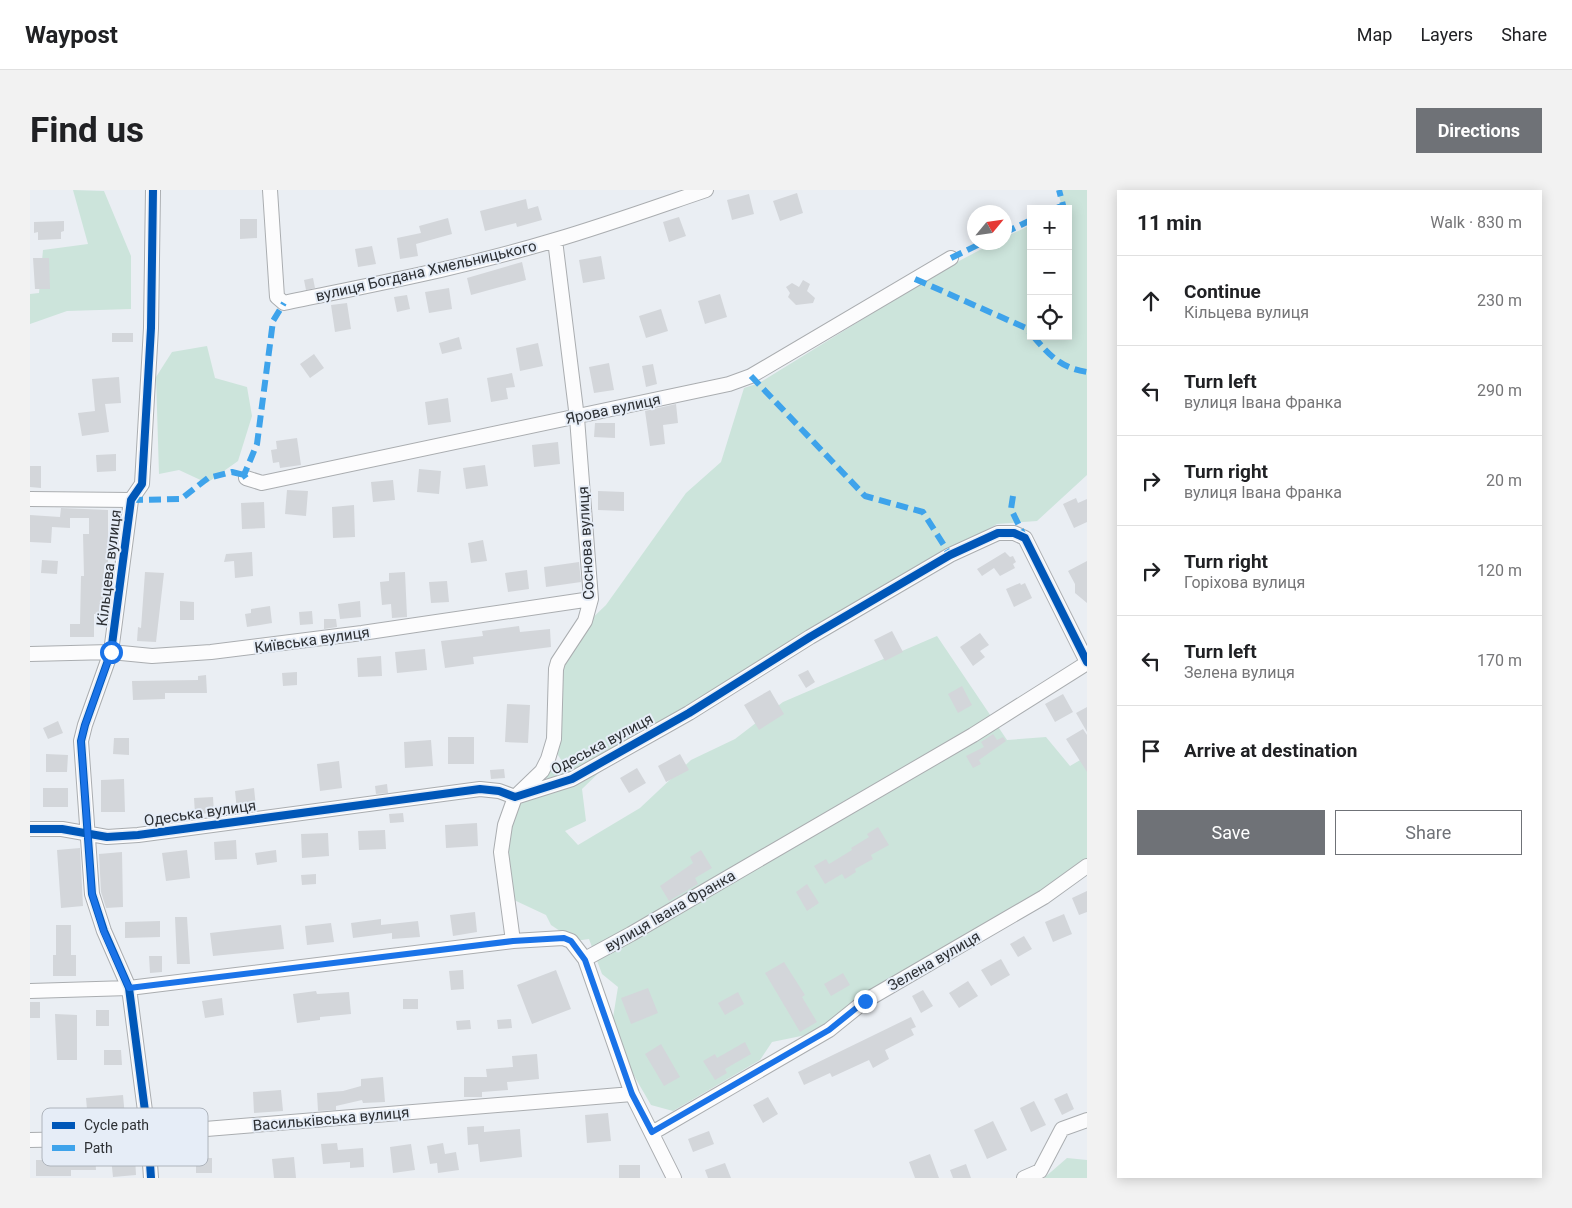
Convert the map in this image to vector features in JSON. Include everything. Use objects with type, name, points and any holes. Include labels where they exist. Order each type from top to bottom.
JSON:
[{"type":"street","name":"Кільцева вулиця","points":[[145,1108],[129,988],[104,932],[92,894],[81,741],[111,652],[132,500],[142,484],[151,328],[153,190]]},
{"type":"street","name":"вулиця Богдана Хмельницького","points":[[270,190],[276,297],[284,303],[433,272],[555,240],[706,190]]},
{"type":"street","name":"Соснова вулиця","points":[[513,941],[501,852],[505,825],[515,797],[542,771],[548,759],[554,740],[556,669],[558,662],[585,621],[592,599],[577,418],[555,240]]},
{"type":"street","name":"Ярова вулиця","points":[[246,478],[262,483],[490,433],[577,418],[729,384],[751,376],[951,258]]},
{"type":"street","points":[[30,499],[132,500]]},
{"type":"street","name":"Одеська вулиця","points":[[30,829],[62,829],[88,835],[138,835],[480,789],[499,791],[515,797],[572,779],[689,713],[899,584],[950,555],[998,533],[1014,532],[1025,538],[1087,662]]},
{"type":"street","name":"Київська вулиця","points":[[30,654],[111,652],[152,656],[276,645],[592,599]]},
{"type":"street","name":"вулиця Івана Франка","points":[[585,960],[972,734],[1087,662]]},
{"type":"street","name":"Зелена вулиця","points":[[652,1132],[829,1030],[865,1001],[1044,897],[1087,866]]},
{"type":"street","points":[[30,991],[129,988],[513,941],[564,938],[571,941],[585,960],[632,1094],[674,1178]]},
{"type":"street","name":"Васильківська вулиця","points":[[208,1129],[632,1094]]},
{"type":"street","points":[[1024,1178],[1042,1174],[1062,1129],[1087,1120]]},
{"type":"green space","points":[[73,190],[104,191],[131,256],[131,309],[67,311],[30,324],[30,294],[39,293],[43,250],[88,244]]},
{"type":"green space","points":[[1057,190],[1087,190],[1087,475],[1037,521],[997,524],[640,733],[582,789],[586,821],[565,831],[578,845],[640,808],[691,760],[735,739],[783,702],[937,636],[1007,740],[1046,737],[1070,766],[1087,756],[1087,860],[1041,891],[806,1035],[772,1042],[760,1060],[673,1111],[651,1105],[622,1055],[611,1030],[618,987],[602,974],[589,939],[575,941],[551,925],[546,915],[514,900],[501,882],[513,805],[548,764],[562,761],[551,745],[564,645],[606,605],[686,493],[721,462],[744,388],[759,383],[944,269],[980,250],[1012,250],[1012,234],[1027,227],[1027,340],[1072,340],[1072,205],[1062,205]]},
{"type":"green space","points":[[207,346],[215,378],[247,387],[252,416],[238,461],[207,483],[179,470],[159,474],[156,377],[172,352]]},
{"type":"green space","points":[[1067,1158],[1087,1160],[1087,1178],[1044,1178]]},
{"type":"building","points":[[797,193],[803,213],[780,221],[773,201]]},
{"type":"building","points":[[749,194],[754,214],[732,220],[727,200]]},
{"type":"building","points":[[526,199],[528,209],[538,206],[542,220],[517,227],[516,223],[485,231],[480,211]]},
{"type":"building","points":[[679,217],[686,236],[669,242],[663,222]]},
{"type":"building","points":[[448,218],[452,234],[416,244],[418,256],[400,259],[397,238],[421,233],[419,226]]},
{"type":"building","points":[[240,219],[257,219],[257,238],[240,239]]},
{"type":"building","points":[[64,221],[64,231],[61,232],[61,239],[38,240],[38,232],[34,233],[34,222]]},
{"type":"building","points":[[372,246],[376,264],[358,267],[355,249]]},
{"type":"building","points":[[601,256],[605,279],[583,283],[579,260]]},
{"type":"building","points":[[33,258],[49,258],[50,289],[35,289]]},
{"type":"building","points":[[522,262],[526,280],[471,295],[467,278]]},
{"type":"building","points":[[313,278],[315,288],[306,290],[304,280]]},
{"type":"building","points":[[803,280],[810,284],[807,291],[815,298],[813,303],[796,305],[788,297],[790,293],[786,287],[792,283],[799,287]]},
{"type":"building","points":[[449,288],[452,309],[429,313],[425,292]]},
{"type":"building","points":[[720,294],[727,317],[705,324],[698,301]]},
{"type":"building","points":[[407,295],[410,309],[397,312],[394,297]]},
{"type":"building","points":[[347,303],[351,329],[335,332],[331,305]]},
{"type":"building","points":[[661,309],[668,331],[646,338],[639,316]]},
{"type":"building","points":[[112,333],[133,333],[133,342],[112,342]]},
{"type":"building","points":[[459,337],[462,349],[442,354],[439,343]]},
{"type":"building","points":[[538,343],[543,366],[520,371],[516,348]]},
{"type":"building","points":[[314,354],[324,368],[310,378],[300,364]]},
{"type":"building","points":[[609,363],[614,390],[594,393],[589,367]]},
{"type":"building","points":[[653,364],[657,384],[646,387],[642,366]]},
{"type":"building","points":[[512,373],[515,387],[506,388],[508,399],[491,402],[487,378]]},
{"type":"building","points":[[119,377],[121,403],[105,404],[109,432],[82,436],[78,413],[95,411],[92,379]]},
{"type":"building","points":[[448,398],[451,422],[428,425],[425,402]]},
{"type":"building","points":[[676,404],[678,423],[663,425],[665,444],[650,446],[645,411]]},
{"type":"building","points":[[595,423],[615,423],[615,438],[594,437]]},
{"type":"building","points":[[297,438],[301,465],[280,468],[279,462],[273,463],[271,450],[277,449],[276,441]]},
{"type":"building","points":[[558,442],[560,464],[534,467],[532,445]]},
{"type":"building","points":[[116,454],[116,471],[97,472],[96,455]]},
{"type":"building","points":[[485,465],[488,486],[466,489],[463,468]]},
{"type":"building","points":[[30,466],[41,466],[41,488],[30,487]]},
{"type":"building","points":[[419,469],[441,471],[439,494],[417,492]]},
{"type":"building","points":[[393,480],[395,500],[373,502],[371,482]]},
{"type":"building","points":[[287,490],[308,491],[306,516],[285,514]]},
{"type":"building","points":[[598,491],[624,492],[624,511],[598,510]]},
{"type":"building","points":[[1076,498],[1078,503],[1087,499],[1087,522],[1074,528],[1063,504]]},
{"type":"building","points":[[264,502],[265,528],[242,529],[241,503]]},
{"type":"building","points":[[354,505],[355,537],[333,538],[332,507]]},
{"type":"building","points":[[61,508],[108,510],[108,569],[104,569],[103,614],[94,614],[94,637],[70,637],[70,624],[80,624],[81,576],[84,576],[83,534],[89,534],[89,518],[70,518],[70,528],[52,527],[51,543],[30,542],[30,515],[60,517]]},
{"type":"building","points":[[483,540],[487,561],[471,563],[468,543]]},
{"type":"building","points":[[252,552],[253,576],[235,578],[234,561],[224,562],[226,554]]},
{"type":"building","points":[[1005,552],[1010,557],[1013,556],[1016,562],[1013,564],[1015,568],[1000,576],[994,568],[982,576],[977,569]]},
{"type":"building","points":[[42,560],[58,561],[57,574],[41,573]]},
{"type":"building","points":[[1087,561],[1087,603],[1075,593],[1075,584],[1068,571]]},
{"type":"building","points":[[579,562],[581,582],[546,587],[544,567]]},
{"type":"building","points":[[527,570],[529,589],[508,592],[505,573]]},
{"type":"building","points":[[145,572],[164,573],[156,642],[137,641],[138,627],[141,628]]},
{"type":"building","points":[[405,572],[407,617],[392,618],[391,604],[382,605],[380,582],[389,581],[389,573]]},
{"type":"building","points":[[447,581],[449,602],[431,603],[429,582]]},
{"type":"building","points":[[1020,583],[1021,585],[1025,583],[1032,598],[1014,607],[1006,589]]},
{"type":"building","points":[[180,601],[194,602],[194,620],[180,620]]},
{"type":"building","points":[[360,601],[361,617],[340,619],[338,604]]},
{"type":"building","points":[[270,606],[272,623],[247,627],[245,614],[251,613],[251,609]]},
{"type":"building","points":[[312,611],[313,624],[300,625],[299,612]]},
{"type":"building","points":[[324,619],[336,619],[337,627],[324,629]]},
{"type":"building","points":[[519,626],[520,632],[550,629],[551,647],[473,657],[474,664],[445,668],[441,641],[483,636],[482,631]]},
{"type":"building","points":[[892,631],[903,652],[885,661],[874,640]]},
{"type":"building","points":[[980,633],[989,645],[980,651],[985,657],[973,666],[960,647]]},
{"type":"building","points":[[425,649],[427,670],[397,673],[395,652]]},
{"type":"building","points":[[381,656],[382,676],[358,677],[357,658]]},
{"type":"building","points":[[808,670],[815,682],[806,688],[798,675]]},
{"type":"building","points":[[297,672],[297,685],[283,686],[282,673]]},
{"type":"building","points":[[206,675],[207,693],[165,693],[165,699],[133,700],[132,681],[198,680],[198,676]]},
{"type":"building","points":[[962,686],[972,705],[958,713],[948,694]]},
{"type":"building","points":[[770,690],[784,714],[759,730],[744,705]]},
{"type":"building","points":[[1063,694],[1073,712],[1055,722],[1045,704]]},
{"type":"building","points":[[507,704],[530,705],[528,743],[505,742]]},
{"type":"building","points":[[1087,707],[1087,732],[1076,713]]},
{"type":"building","points":[[58,721],[63,733],[48,739],[43,728]]},
{"type":"building","points":[[1083,729],[1087,735],[1087,772],[1066,739]]},
{"type":"building","points":[[993,734],[997,740],[1003,737],[1006,741],[979,760],[981,764],[973,768],[966,756],[984,747],[981,742]]},
{"type":"building","points":[[448,737],[474,737],[474,764],[448,764]]},
{"type":"building","points":[[114,738],[129,738],[129,755],[113,754]]},
{"type":"building","points":[[431,740],[433,766],[405,768],[404,742]]},
{"type":"building","points":[[46,754],[68,755],[67,772],[46,772]]},
{"type":"building","points":[[680,754],[689,770],[666,782],[658,766]]},
{"type":"building","points":[[339,761],[342,788],[320,791],[317,764]]},
{"type":"building","points":[[637,768],[646,783],[629,793],[620,778]]},
{"type":"building","points":[[504,769],[505,778],[491,779],[490,770]]},
{"type":"building","points":[[124,779],[125,812],[101,812],[101,780]]},
{"type":"building","points":[[387,784],[388,793],[376,794],[375,786]]},
{"type":"building","points":[[43,788],[68,788],[68,807],[43,807]]},
{"type":"building","points":[[254,788],[256,807],[237,810],[235,791]]},
{"type":"building","points":[[213,797],[214,813],[195,814],[194,798]]},
{"type":"building","points":[[403,813],[404,822],[390,823],[389,814]]},
{"type":"building","points":[[477,823],[478,846],[446,848],[445,825]]},
{"type":"building","points":[[878,827],[889,845],[871,855],[873,859],[855,869],[856,872],[845,879],[842,874],[825,884],[814,866],[826,859],[829,864],[852,850],[851,848],[869,837],[867,834]]},
{"type":"building","points":[[385,830],[386,849],[359,850],[358,831]]},
{"type":"building","points":[[328,833],[329,856],[302,858],[301,834]]},
{"type":"building","points":[[236,840],[237,859],[215,860],[214,842]]},
{"type":"building","points":[[80,848],[83,906],[61,908],[57,850]]},
{"type":"building","points":[[187,850],[190,878],[166,881],[162,853]]},
{"type":"building","points":[[276,850],[277,862],[257,865],[255,853]]},
{"type":"building","points":[[701,850],[712,868],[695,878],[698,884],[669,901],[660,886],[693,863],[690,857]]},
{"type":"building","points":[[122,852],[123,907],[106,908],[101,892],[99,854]]},
{"type":"building","points":[[316,874],[316,884],[302,885],[301,875]]},
{"type":"building","points":[[807,884],[819,903],[807,911],[796,892]]},
{"type":"building","points":[[1087,891],[1087,912],[1079,915],[1072,898]]},
{"type":"building","points":[[475,912],[477,932],[453,936],[450,915]]},
{"type":"building","points":[[1064,914],[1072,934],[1053,942],[1045,922]]},
{"type":"building","points":[[175,917],[187,917],[190,964],[177,964]]},
{"type":"building","points":[[381,919],[381,925],[418,921],[420,937],[392,939],[392,933],[353,938],[351,923]]},
{"type":"building","points":[[160,921],[160,937],[125,938],[125,922]]},
{"type":"building","points":[[331,923],[334,942],[307,945],[305,926]]},
{"type":"building","points":[[56,925],[71,925],[71,955],[76,955],[76,976],[53,976],[53,955],[56,955]]},
{"type":"building","points":[[281,925],[284,949],[213,956],[210,933]]},
{"type":"building","points":[[1024,936],[1032,949],[1018,957],[1010,944]]},
{"type":"building","points":[[149,956],[162,956],[162,972],[150,973]]},
{"type":"building","points":[[1001,959],[1010,975],[991,986],[981,970]]},
{"type":"building","points":[[784,962],[805,995],[802,997],[817,1022],[800,1032],[765,973]]},
{"type":"building","points":[[463,970],[464,989],[451,990],[449,971]]},
{"type":"building","points":[[556,970],[571,1009],[532,1024],[517,985]]},
{"type":"building","points":[[843,973],[850,985],[831,996],[824,984]]},
{"type":"building","points":[[968,981],[978,996],[959,1008],[949,993]]},
{"type":"building","points":[[648,988],[658,1013],[631,1024],[621,998]]},
{"type":"building","points":[[923,990],[933,1006],[921,1013],[912,996]]},
{"type":"building","points":[[316,991],[317,994],[349,992],[351,1014],[320,1017],[320,1020],[297,1023],[293,994]]},
{"type":"building","points":[[738,992],[744,1004],[725,1015],[718,1003]]},
{"type":"building","points":[[222,998],[224,1015],[205,1018],[202,1001]]},
{"type":"building","points":[[403,999],[418,999],[418,1009],[403,1009]]},
{"type":"building","points":[[30,1002],[40,1002],[40,1018],[30,1018]]},
{"type":"building","points":[[96,1010],[109,1010],[109,1026],[96,1026]]},
{"type":"building","points":[[55,1014],[77,1015],[77,1060],[57,1060]]},
{"type":"building","points":[[911,1017],[916,1027],[911,1029],[914,1035],[885,1050],[889,1059],[873,1068],[869,1060],[832,1077],[830,1073],[804,1085],[798,1072]]},
{"type":"building","points":[[511,1019],[512,1028],[498,1029],[497,1020]]},
{"type":"building","points":[[470,1020],[471,1029],[457,1030],[456,1021]]},
{"type":"building","points":[[745,1042],[751,1054],[725,1069],[727,1073],[715,1080],[703,1061],[715,1054],[717,1058]]},
{"type":"building","points":[[661,1044],[680,1077],[664,1086],[645,1054]]},
{"type":"building","points":[[104,1050],[121,1050],[122,1065],[104,1065]]},
{"type":"building","points":[[537,1054],[539,1079],[507,1082],[508,1090],[482,1092],[482,1097],[464,1097],[464,1077],[487,1077],[486,1069],[513,1067],[512,1056]]},
{"type":"building","points":[[383,1077],[385,1102],[363,1103],[362,1100],[336,1106],[336,1110],[318,1111],[317,1093],[343,1091],[361,1086],[361,1079]]},
{"type":"building","points":[[281,1090],[283,1111],[254,1113],[253,1092]]},
{"type":"building","points":[[1067,1093],[1074,1109],[1062,1115],[1054,1099]]},
{"type":"building","points":[[123,1095],[124,1108],[87,1108],[86,1098]]},
{"type":"building","points":[[768,1097],[778,1114],[763,1123],[753,1105]]},
{"type":"building","points":[[1034,1101],[1046,1125],[1031,1132],[1020,1108]]},
{"type":"building","points":[[608,1113],[611,1141],[587,1143],[585,1115]]},
{"type":"building","points":[[993,1121],[1007,1150],[987,1159],[974,1130]]},
{"type":"building","points":[[484,1126],[484,1132],[520,1129],[522,1157],[480,1162],[478,1144],[468,1145],[467,1127]]},
{"type":"building","points":[[709,1131],[714,1144],[693,1152],[688,1139]]},
{"type":"building","points":[[337,1143],[338,1150],[363,1148],[364,1167],[350,1168],[350,1162],[323,1164],[321,1144]]},
{"type":"building","points":[[443,1143],[445,1154],[456,1152],[459,1170],[438,1173],[437,1163],[430,1164],[427,1146]]},
{"type":"building","points":[[411,1144],[415,1170],[393,1173],[390,1147]]},
{"type":"building","points":[[930,1154],[939,1178],[915,1178],[909,1162]]},
{"type":"building","points":[[294,1157],[296,1178],[274,1178],[272,1159]]},
{"type":"building","points":[[208,1158],[212,1158],[212,1173],[196,1173],[196,1166],[208,1166]]},
{"type":"building","points":[[36,1160],[42,1160],[42,1166],[96,1166],[96,1170],[71,1170],[71,1176],[36,1176]]},
{"type":"building","points":[[725,1163],[731,1178],[708,1178],[705,1170]]},
{"type":"building","points":[[966,1164],[971,1178],[953,1178],[950,1170]]},
{"type":"building","points":[[619,1165],[640,1165],[640,1178],[619,1178]]},
{"type":"building","points":[[112,1166],[136,1166],[136,1175],[113,1177]]},
{"type":"marked path","points":[[1059,190],[1063,205]]},
{"type":"marked path","points":[[1012,229],[1027,222]]},
{"type":"marked path","points":[[951,258],[968,250]]},
{"type":"marked path","points":[[915,279],[1027,329]]},
{"type":"marked path","points":[[246,478],[244,475],[257,444],[273,321],[284,303]]},
{"type":"marked path","points":[[1036,340],[1045,350],[1063,364],[1070,368],[1087,372]]},
{"type":"marked path","points":[[751,376],[865,496],[923,512],[950,555]]},
{"type":"marked path","points":[[131,500],[181,499],[208,478],[232,472],[244,475]]},
{"type":"marked path","points":[[1013,496],[1011,509],[1025,538]]},
{"type":"cycle path","points":[[145,1108],[129,988],[104,931],[92,894],[81,741],[111,652],[131,500],[142,484],[151,328],[153,190]]},
{"type":"cycle path","points":[[30,829],[62,829],[107,837],[138,835],[480,789],[499,791],[515,797],[572,779],[689,713],[810,637],[950,555],[998,533],[1014,533],[1025,538],[1087,662]]},
{"type":"cycle path","points":[[150,1166],[151,1178]]},
{"type":"route","points":[[111,652],[81,741],[92,894],[104,932],[129,988],[513,941],[554,937],[564,938],[571,941],[585,960],[632,1094],[652,1132],[829,1030],[865,1001]]}]
